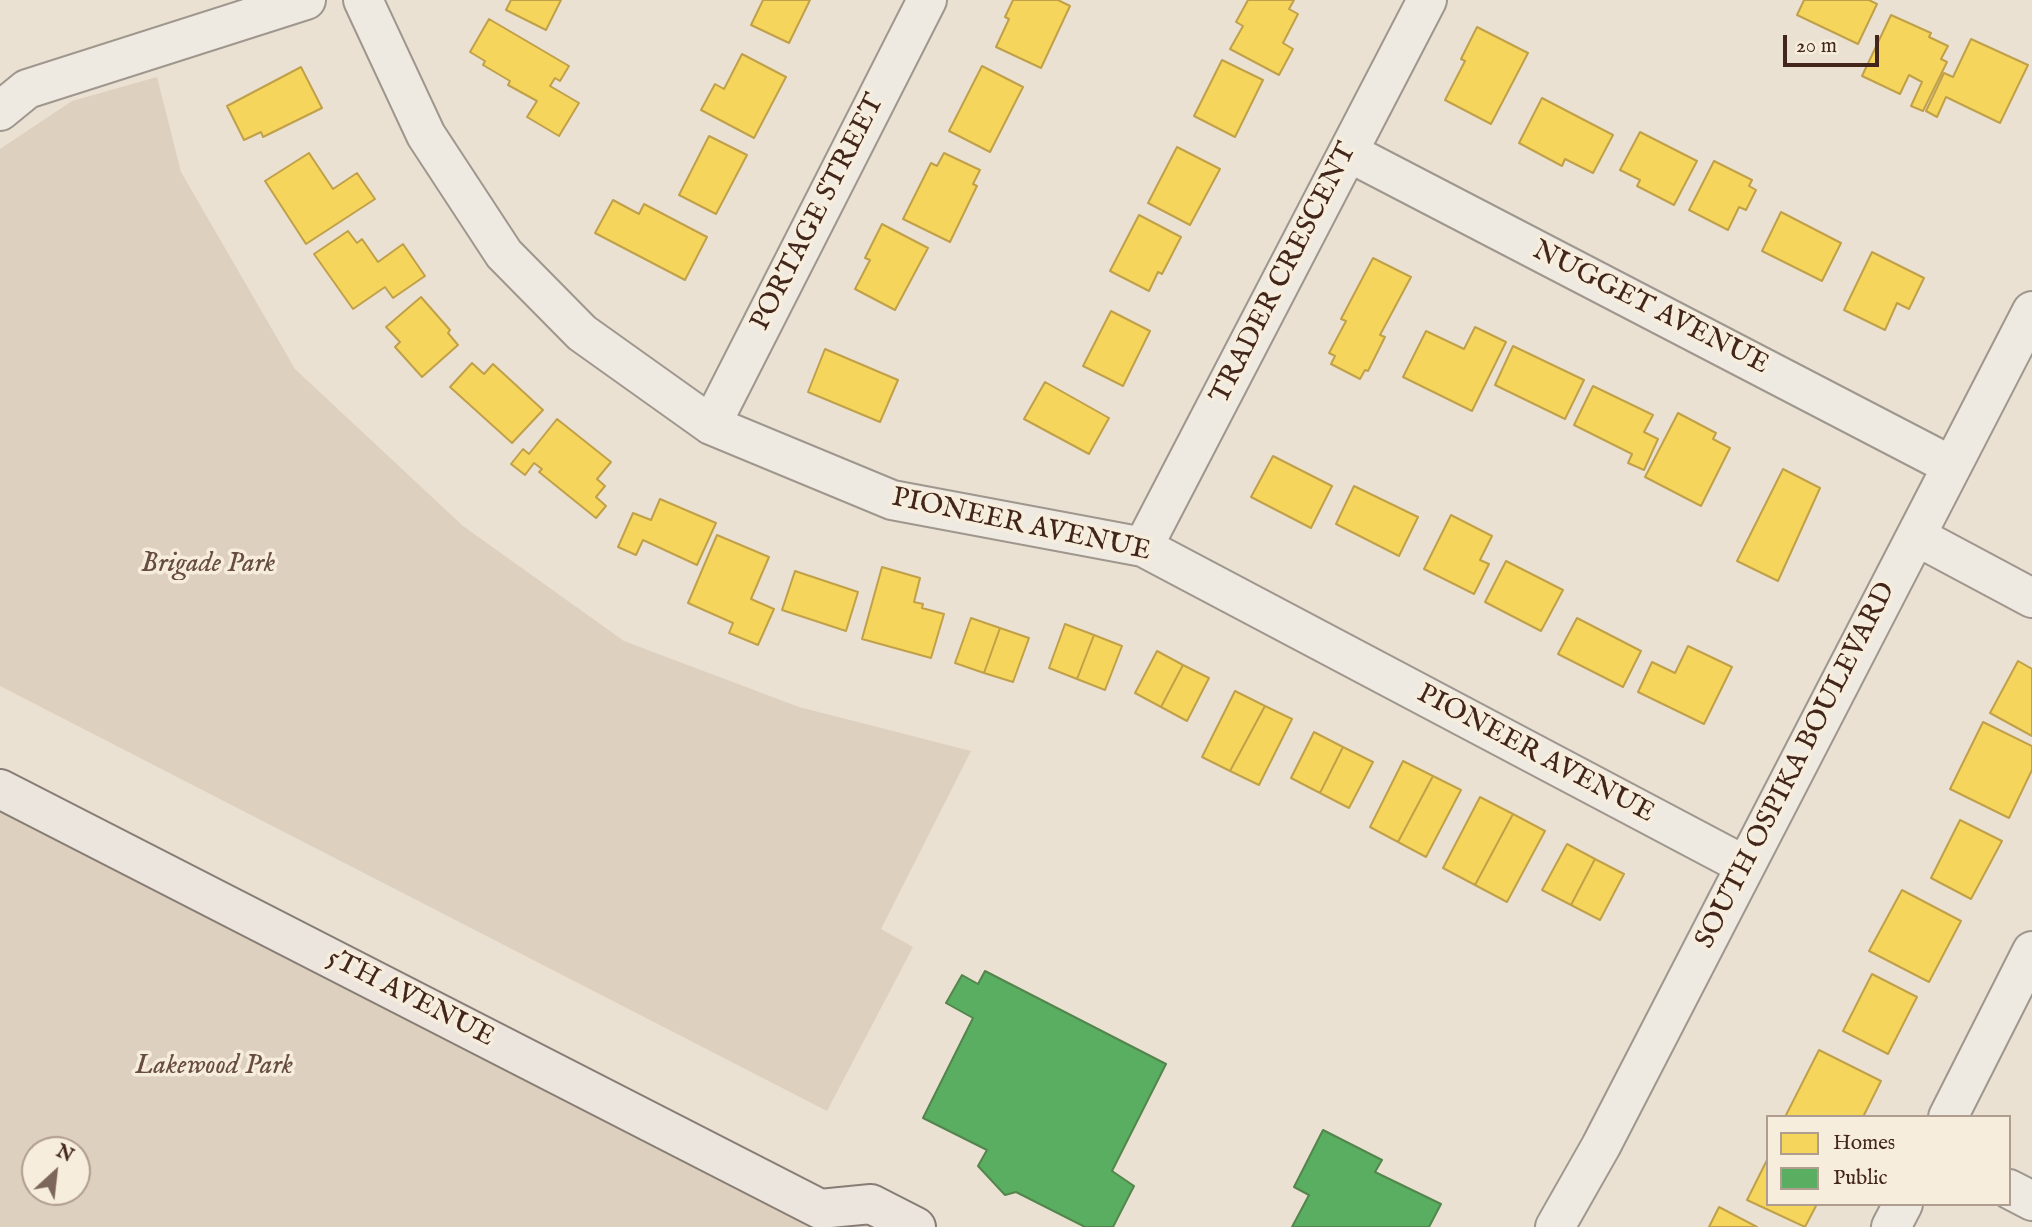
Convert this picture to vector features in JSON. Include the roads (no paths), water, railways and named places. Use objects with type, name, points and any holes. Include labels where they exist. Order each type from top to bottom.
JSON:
[{"type":"main road","name":"5TH AVENUE","points":[[0,789],[825,1218],[871,1204],[916,1227]]},
{"type":"street","points":[[0,111],[27,89],[306,0]]},
{"type":"street","name":"PIONEER AVENUE","points":[[363,0],[426,135],[504,254],[582,333],[711,425],[892,500],[1143,547],[1744,865]]},
{"type":"street","name":"PORTAGE STREET","points":[[711,425],[927,0]]},
{"type":"street","name":"TRADER CRESCENT","points":[[1143,547],[1427,0]]},
{"type":"street","name":"NUGGET AVENUE","points":[[1348,152],[1952,466]]},
{"type":"street","name":"SOUTH OSPIKA BOULEVARD","points":[[1557,1225],[2032,312]]},
{"type":"street","points":[[1916,536],[2032,598]]},
{"type":"street","points":[[1949,1115],[2032,951]]},
{"type":"street","points":[[2011,1190],[2032,1201]]},
{"type":"street","points":[[1891,1227],[1902,1206]]},
{"type":"park label","name":"Brigade Park","points":[[208,565]]},
{"type":"park label","name":"Lakewood Park","points":[[214,1067]]}]
